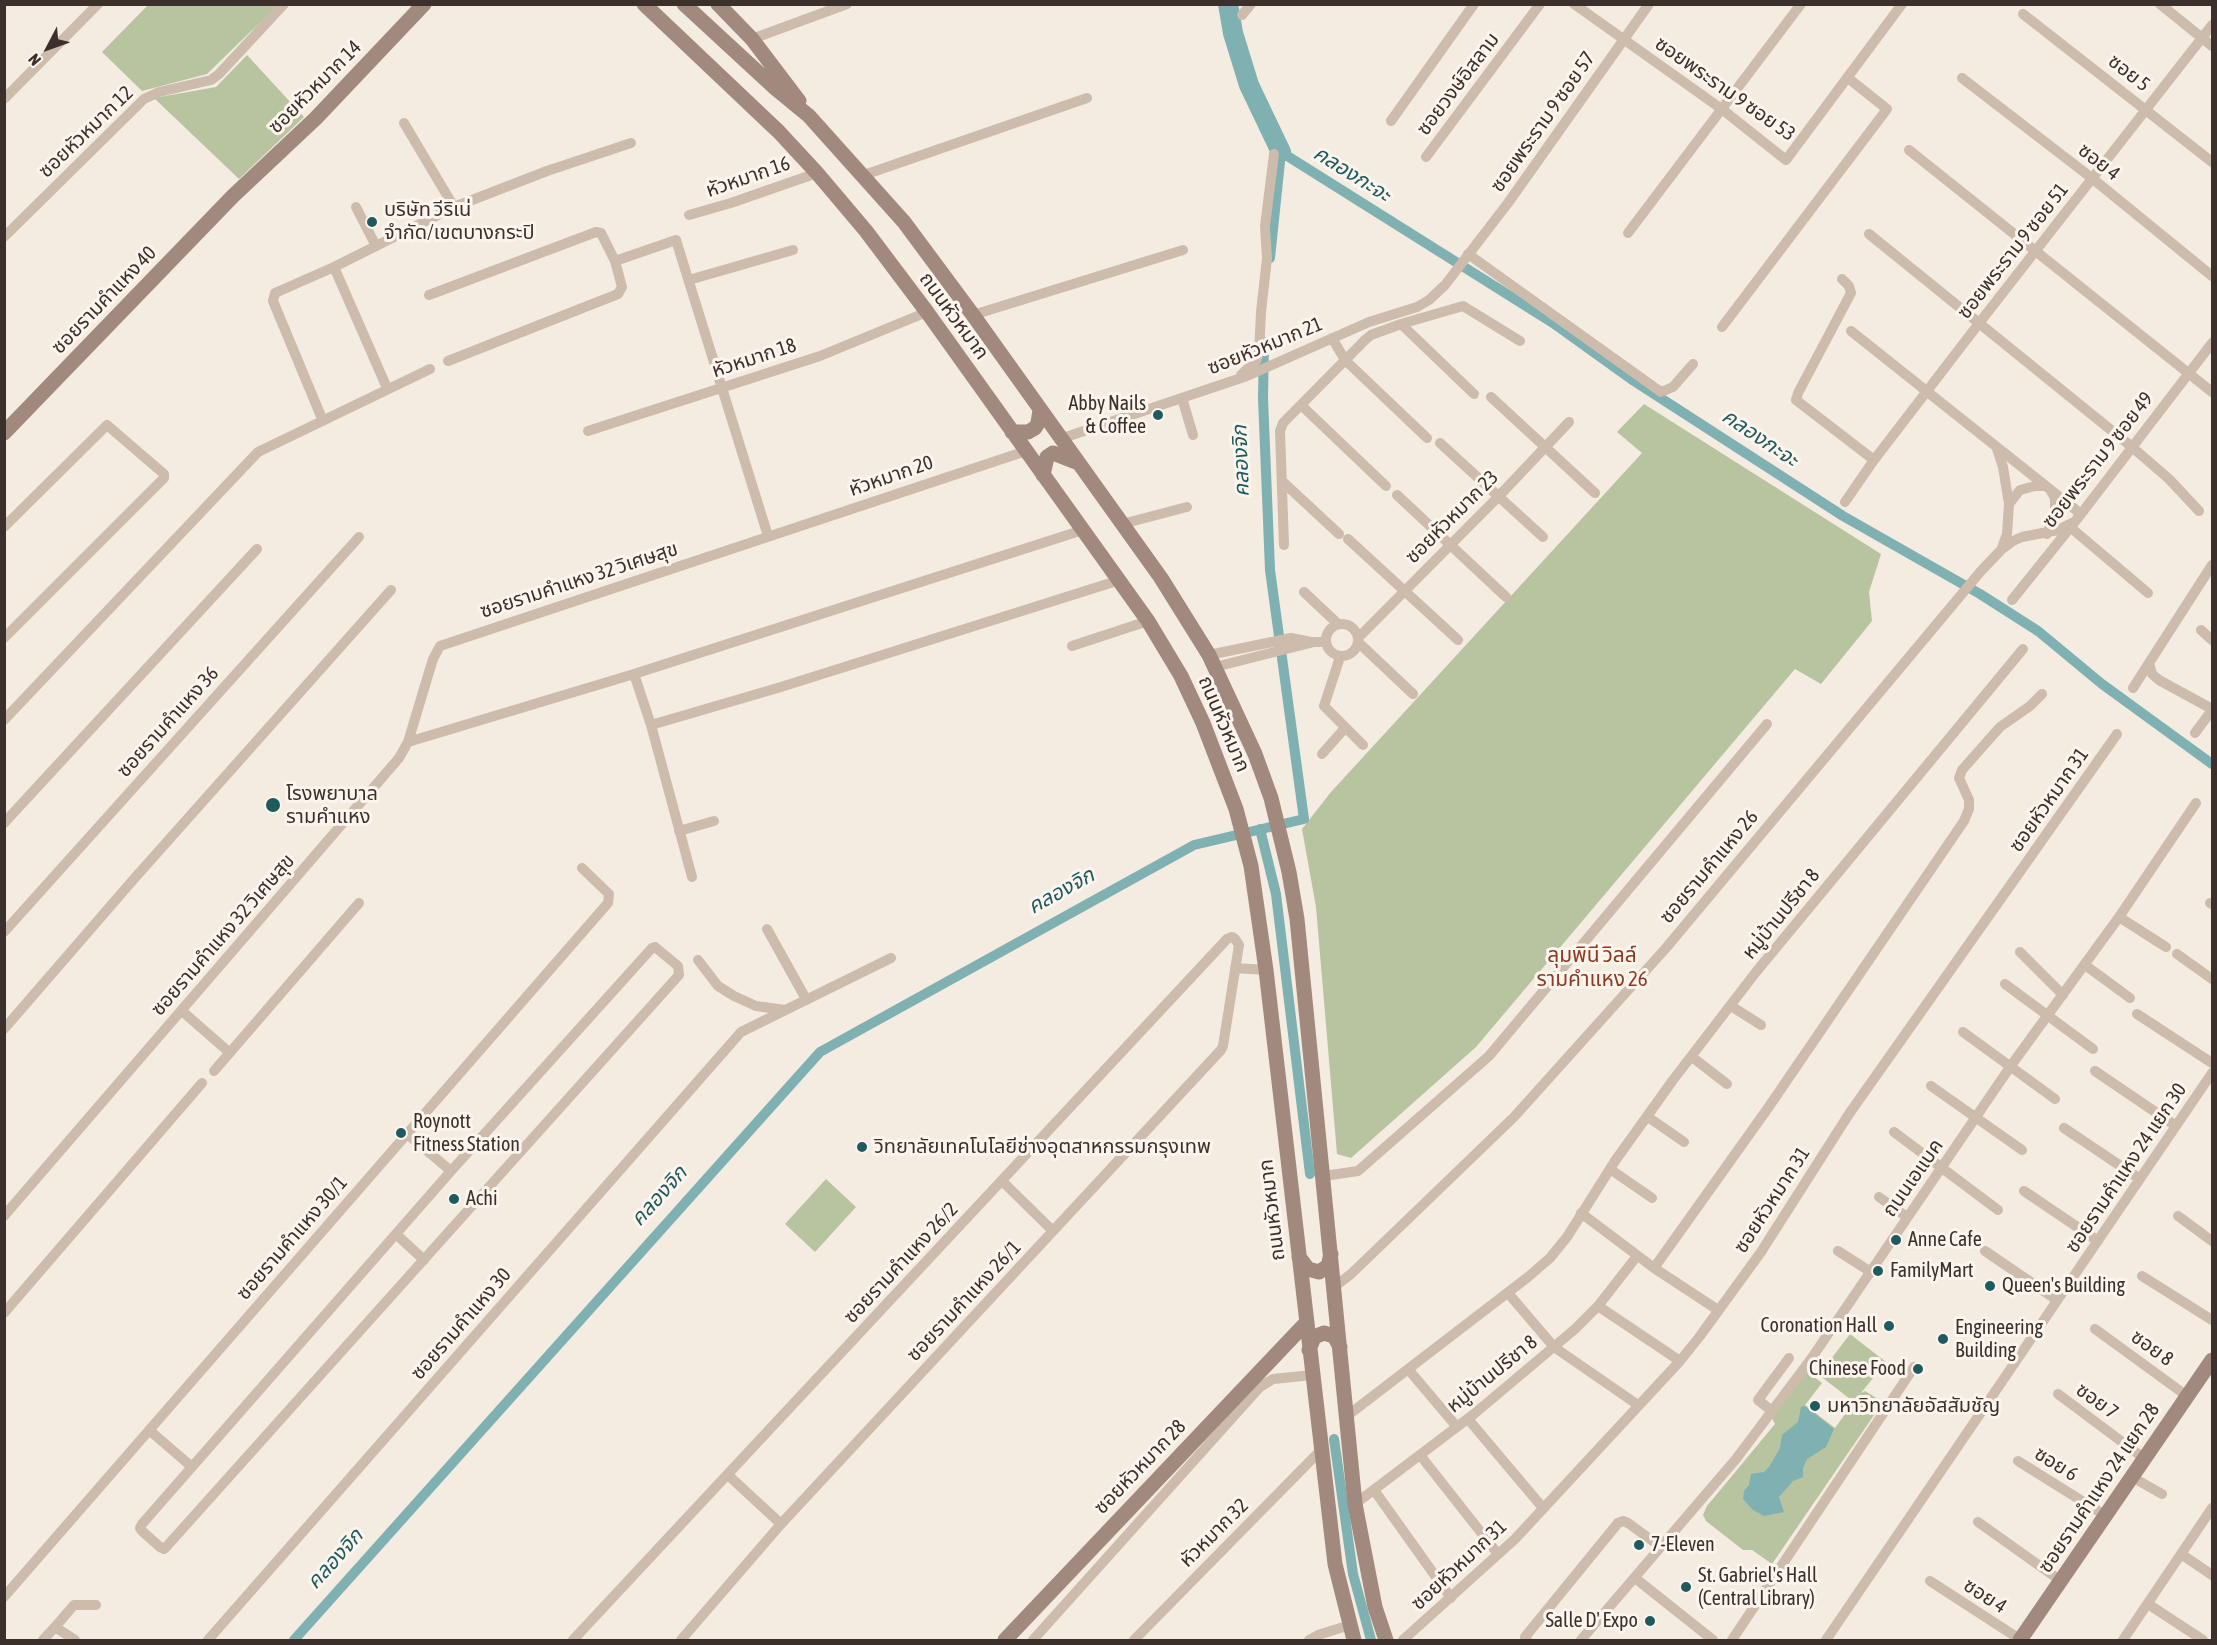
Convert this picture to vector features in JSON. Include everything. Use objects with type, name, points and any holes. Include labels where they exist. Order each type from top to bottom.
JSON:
[{"type":"main road","name":"ซอยหัวหมาก 14","points":[[233,196],[316,118],[424,4]]},
{"type":"main road","name":"ถนนหัวหมาก","points":[[644,4],[738,92],[817,173],[866,231],[1120,580],[1161,641],[1194,703],[1236,808],[1254,886],[1266,970],[1320,1451],[1335,1564],[1354,1641]]},
{"type":"main road","name":"ถนนหัวหมาก","points":[[684,4],[775,88],[809,116],[864,175],[903,222],[973,315],[1161,578],[1212,661],[1254,754],[1271,798],[1289,872],[1297,919],[1355,1504],[1375,1607],[1386,1641]]},
{"type":"main road","points":[[693,4],[713,31]]},
{"type":"main road","points":[[718,4],[752,39],[809,116]]},
{"type":"main road","name":"ซอยรามคำแหง 40","points":[[4,433],[233,196]]},
{"type":"main road","points":[[1012,432],[1028,432],[1035,428],[1040,410]]},
{"type":"main road","points":[[1043,475],[1047,457],[1053,453],[1076,462]]},
{"type":"main road","points":[[1299,1257],[1308,1269],[1319,1272],[1328,1266],[1331,1254]]},
{"type":"main road","name":"ซอยหัวหมาก 28","points":[[1005,1641],[1306,1323]]},
{"type":"main road","points":[[1309,1350],[1314,1337],[1324,1333],[1334,1336],[1340,1348]]},
{"type":"main road","name":"ซอยรามคำแหง 24 แยก 28","points":[[2020,1640],[2212,1360]]},
{"type":"street","points":[[4,99],[98,4]]},
{"type":"street","name":"ซอยหัวหมาก 12","points":[[4,237],[144,99],[159,92],[211,80],[284,4]]},
{"type":"street","points":[[752,39],[847,4]]},
{"type":"street","points":[[1242,15],[1251,4]]},
{"type":"street","points":[[1391,120],[1474,4]]},
{"type":"street","name":"ซอยวงษ์อิสลาม","points":[[1426,157],[1540,4]]},
{"type":"street","name":"ซอยพระราม 9 ซอย 53","points":[[1574,4],[1723,110],[1786,160],[1902,4]]},
{"type":"street","name":"ซอยพระราม 9 ซอย 57","points":[[1467,257],[1649,4]]},
{"type":"street","points":[[1628,233],[1801,4]]},
{"type":"street","points":[[2160,4],[2212,46]]},
{"type":"street","name":"ซอย 5","points":[[2024,14],[2212,162]]},
{"type":"street","name":"ซอยพระราม 9 ซอย 51","points":[[1845,502],[1874,460],[1980,322],[2212,25]]},
{"type":"street","points":[[1722,327],[1887,109],[1848,78]]},
{"type":"street","name":"ซอย 4","points":[[1962,78],[2093,179],[2212,276]]},
{"type":"street","points":[[864,175],[1087,98]]},
{"type":"street","points":[[404,123],[454,207]]},
{"type":"street","points":[[322,421],[273,301],[275,293],[334,267],[454,207],[547,171],[631,143]]},
{"type":"street","points":[[1910,150],[2212,392]]},
{"type":"street","points":[[1243,377],[1256,361],[1259,353],[1267,258],[1265,226],[1274,154]]},
{"type":"street","name":"หัวหมาก 16","points":[[690,215],[817,173]]},
{"type":"street","points":[[356,207],[376,246]]},
{"type":"street","points":[[429,295],[596,232],[601,233],[615,261],[622,287],[618,294],[448,361]]},
{"type":"street","points":[[1869,234],[2132,447],[2169,479],[2199,511]]},
{"type":"street","points":[[615,261],[676,240],[768,536]]},
{"type":"street","points":[[689,280],[793,250]]},
{"type":"street","points":[[973,315],[1183,250]]},
{"type":"street","points":[[1467,257],[1661,392],[1673,387],[1693,364]]},
{"type":"street","name":"ซอยหัวหมาก 21","points":[[1060,439],[1243,377],[1369,322],[1417,308],[1445,285],[1467,257]]},
{"type":"street","points":[[334,267],[387,388]]},
{"type":"street","points":[[1842,279],[1849,286],[1851,293],[1796,400],[1874,460]]},
{"type":"street","points":[[1284,545],[1280,431],[1283,423],[1371,335],[1463,306],[1520,341]]},
{"type":"street","name":"หัวหมาก 18","points":[[588,431],[820,356],[927,312]]},
{"type":"street","points":[[1401,324],[1474,394]]},
{"type":"street","points":[[1851,331],[2048,488],[2075,521],[2148,593]]},
{"type":"street","points":[[1332,338],[1345,360],[1426,438]]},
{"type":"street","name":"ซอยพระราม 9 ซอย 49","points":[[2012,600],[2212,343]]},
{"type":"street","points":[[4,720],[258,452],[430,369]]},
{"type":"street","points":[[1491,397],[1595,493]]},
{"type":"street","points":[[1182,398],[1193,435]]},
{"type":"street","points":[[1302,406],[1386,486]]},
{"type":"street","name":"ซอยหัวหมาก 23","points":[[1340,657],[1350,655],[1357,648],[1359,640],[1404,591],[1569,422]]},
{"type":"street","points":[[4,527],[107,425],[164,474],[164,478],[4,638]]},
{"type":"street","points":[[1440,443],[1543,537]]},
{"type":"street","points":[[1997,449],[2003,467],[2008,504],[2007,534],[2002,549]]},
{"type":"street","name":"หัวหมาก 20","points":[[768,536],[1026,451]]},
{"type":"street","points":[[1283,482],[1458,640]]},
{"type":"street","points":[[2008,504],[2020,490],[2026,487],[2048,488]]},
{"type":"street","points":[[2047,534],[2055,514],[2055,498],[2048,488]]},
{"type":"street","points":[[1397,495],[1506,597]]},
{"type":"street","points":[[1122,524],[1187,507]]},
{"type":"street","points":[[2002,549],[2022,537],[2047,534],[2075,521]]},
{"type":"street","points":[[408,742],[634,674],[1083,530]]},
{"type":"street","name":"ซอยรามคำแหง 32 วิเศษสุข","points":[[4,1216],[399,758],[408,742],[436,650],[443,644],[768,536]]},
{"type":"street","name":"ซอยรามคำแหง 36","points":[[4,932],[359,537]]},
{"type":"street","points":[[4,823],[257,549]]},
{"type":"street","name":"ซอยรามคำแหง 26","points":[[1334,1287],[1351,1274],[1514,1117],[1666,948],[1946,610],[2002,549]]},
{"type":"street","points":[[2133,688],[2212,565]]},
{"type":"street","points":[[651,725],[782,687],[1120,580]]},
{"type":"street","points":[[4,1029],[391,590]]},
{"type":"street","points":[[1304,592],[1338,624],[1353,628],[1359,640],[1413,694]]},
{"type":"street","points":[[1072,646],[1148,621]]},
{"type":"street","points":[[1338,624],[1329,631],[1326,642],[1331,652],[1340,657],[1324,706],[1364,745]]},
{"type":"street","points":[[2201,630],[2212,640]]},
{"type":"street","points":[[1212,661],[1249,646],[1326,642]]},
{"type":"street","points":[[1212,661],[1253,657],[1292,644]]},
{"type":"street","name":"หมู่บ้านปรีชา 8","points":[[1347,1416],[1508,1293],[1550,1258],[1567,1237],[1610,1168],[1673,1080],[1862,842],[2023,649]]},
{"type":"street","points":[[2149,663],[2152,674],[2158,680],[2212,710],[2195,733]]},
{"type":"street","points":[[634,674],[651,725],[692,877]]},
{"type":"street","points":[[1654,1268],[1768,1107],[1964,820],[1969,809],[1969,800],[1959,778],[1962,770],[2000,727],[2030,706],[2042,694]]},
{"type":"street","points":[[1324,1176],[1358,1171],[1489,1056],[1767,723]]},
{"type":"street","points":[[1322,754],[1345,728]]},
{"type":"street","name":"ซอยหัวหมาก 31","points":[[1403,1641],[1498,1554],[1543,1509],[1680,1360],[1761,1252],[1849,1114],[2117,734]]},
{"type":"street","name":"ถนนเอแบค","points":[[1581,1641],[1736,1459],[1811,1359],[2010,1067],[2119,917],[2196,803]]},
{"type":"street","points":[[679,831],[714,821]]},
{"type":"street","name":"ซอยรามคำแหง 30/1","points":[[4,1597],[608,903],[609,894],[582,868]]},
{"type":"street","points":[[214,1071],[359,903]]},
{"type":"street","points":[[2119,917],[2166,947]]},
{"type":"street","points":[[767,929],[806,999]]},
{"type":"street","name":"ซอยรามคำแหง 26/2","points":[[573,1641],[1227,939],[1232,938],[1239,945],[1235,968]]},
{"type":"street","points":[[651,948],[658,948],[678,966],[679,975],[167,1546],[160,1547],[140,1528],[397,1235],[451,1171],[651,948]]},
{"type":"street","points":[[2020,952],[2063,995]]},
{"type":"street","points":[[2177,954],[2212,979]]},
{"type":"street","points":[[698,960],[717,986],[734,996],[756,1006],[785,1010],[891,958]]},
{"type":"street","points":[[2085,965],[2130,998]]},
{"type":"street","points":[[1235,968],[1266,970]]},
{"type":"street","name":"ซอยรามคำแหง 26/1","points":[[681,1641],[781,1524],[1221,1050],[1235,968]]},
{"type":"street","points":[[2005,984],[2093,1049]]},
{"type":"street","points":[[1731,1006],[1761,1025]]},
{"type":"street","name":"ซอยรามคำแหง 30","points":[[208,1641],[741,1032],[785,1010]]},
{"type":"street","points":[[182,1011],[230,1053]]},
{"type":"street","points":[[2137,1014],[2212,1063]]},
{"type":"street","points":[[1963,1032],[2055,1100]]},
{"type":"street","points":[[1692,1057],[1727,1083]]},
{"type":"street","points":[[2096,1071],[2176,1126]]},
{"type":"street","name":"ซอยรามคำแหง 24 แยก 30","points":[[1826,1641],[2212,1073]]},
{"type":"street","points":[[4,1313],[202,1083]]},
{"type":"street","points":[[1931,1086],[2022,1150]]},
{"type":"street","points":[[1648,1117],[1684,1142]]},
{"type":"street","points":[[2064,1128],[2140,1179]]},
{"type":"street","points":[[1894,1132],[1998,1210]]},
{"type":"street","points":[[407,1134],[451,1171]]},
{"type":"street","points":[[1610,1168],[1652,1198]]},
{"type":"street","points":[[1002,1181],[1053,1231]]},
{"type":"street","points":[[2024,1191],[2098,1241]]},
{"type":"street","points":[[1879,1197],[1907,1217]]},
{"type":"street","points":[[1581,1212],[1637,1256],[1718,1310]]},
{"type":"street","points":[[2178,1216],[2212,1241]]},
{"type":"street","points":[[397,1235],[424,1260]]},
{"type":"street","points":[[1838,1251],[1871,1272]]},
{"type":"street","points":[[1985,1251],[2057,1300]]},
{"type":"street","name":"หมู่บ้านปรีชา 8","points":[[1355,1504],[1468,1419],[1554,1347],[1598,1306],[1637,1256]]},
{"type":"street","points":[[2142,1276],[2212,1320]]},
{"type":"street","points":[[1508,1293],[1554,1347],[1638,1405]]},
{"type":"street","points":[[1598,1306],[1680,1360]]},
{"type":"street","name":"ซอย 8","points":[[2095,1329],[2187,1396]]},
{"type":"street","points":[[1772,1411],[1758,1400],[1789,1358]]},
{"type":"street","points":[[1732,1641],[1914,1367]]},
{"type":"street","points":[[1408,1369],[1457,1427]]},
{"type":"street","points":[[1033,1641],[1260,1388],[1273,1379],[1312,1375]]},
{"type":"street","name":"ซอย 7","points":[[2058,1394],[2145,1459]]},
{"type":"street","points":[[1468,1419],[1543,1509]]},
{"type":"street","points":[[149,1430],[192,1467]]},
{"type":"street","name":"หัวหมาก 32","points":[[1134,1641],[1320,1451]]},
{"type":"street","points":[[1420,1455],[1498,1554]]},
{"type":"street","name":"ซอย 6","points":[[2018,1461],[2106,1516]]},
{"type":"street","points":[[728,1475],[781,1524]]},
{"type":"street","points":[[2132,1478],[2162,1494]]},
{"type":"street","points":[[1374,1490],[1451,1598]]},
{"type":"street","points":[[2123,1641],[2212,1508]]},
{"type":"street","points":[[1525,1640],[1618,1523],[1623,1521],[1628,1523],[1661,1547]]},
{"type":"street","points":[[1978,1522],[2061,1581]]},
{"type":"street","points":[[2181,1554],[2212,1575]]},
{"type":"street","points":[[1635,1578],[1713,1641]]},
{"type":"street","name":"ซอย 4","points":[[1930,1581],[2020,1640]]},
{"type":"street","points":[[2148,1604],[2203,1641]]},
{"type":"street","points":[[43,1641],[74,1605],[96,1605]]},
{"type":"street","points":[[1313,1638],[1350,1624]]},
{"type":"street","points":[[55,1627],[75,1641]]},
{"type":"green space","points":[[148,5],[278,5],[207,74],[142,91],[102,52]]},
{"type":"green space","points":[[247,55],[304,117],[239,179],[154,98],[216,87]]},
{"type":"green space","points":[[1644,404],[1881,554],[1869,592],[1872,621],[1821,684],[1795,669],[1476,1047],[1351,1158],[1337,1154],[1316,907],[1302,829],[1331,792],[1642,453],[1617,432]]},
{"type":"green space","points":[[826,1179],[856,1207],[815,1252],[785,1224]]},
{"type":"green space","points":[[1850,1334],[1886,1362],[1861,1393],[1865,1391],[1883,1402],[1772,1564],[1752,1550],[1743,1550],[1706,1521],[1703,1515],[1707,1506],[1775,1424],[1772,1418],[1806,1371],[1822,1383],[1805,1405],[1835,1428],[1854,1402],[1819,1375]]},
{"type":"water","points":[[1805,1406],[1834,1429],[1826,1447],[1807,1459],[1803,1468],[1803,1477],[1793,1481],[1779,1497],[1784,1512],[1764,1516],[1753,1510],[1743,1499],[1744,1491],[1749,1485],[1751,1474],[1764,1472],[1769,1467],[1780,1448],[1782,1435],[1798,1422],[1801,1407]]},
{"type":"waterway","name":"คลองจิก","points":[[1228,4],[1233,33],[1249,85],[1281,152]]},
{"type":"waterway","name":"คลองกะจะ","points":[[1270,258],[1281,152],[1553,323],[1631,379],[1843,516],[1980,594],[2038,631],[2102,684],[2212,764]]},
{"type":"waterway","name":"คลองจิก","points":[[294,1640],[820,1052],[1194,845],[1304,819],[1270,570],[1263,398],[1264,342]]},
{"type":"waterway","points":[[1260,829],[1276,894],[1310,1174]]},
{"type":"waterway","points":[[1334,1439],[1353,1574],[1371,1640]]},
{"type":"place","name":"บริษัท วีริเน่ จำกัด/เขตบางกระปิ","points":[[372,222]]},
{"type":"place","name":"Abby Nails & Coffee","points":[[1158,415]]},
{"type":"place","name":"โรงพยาบาล รามคำแหง","points":[[273,805]]},
{"type":"place","name":"Roynott Fitness Station","points":[[401,1133]]},
{"type":"place","name":"วิทยาลัยเทคโนโลยีช่างอุตสาหกรรมกรุงเทพ","points":[[862,1147]]},
{"type":"place","name":"Achi","points":[[454,1199]]},
{"type":"place","name":"Anne Cafe","points":[[1896,1240]]},
{"type":"place","name":"FamilyMart","points":[[1878,1271]]},
{"type":"place","name":"Queen's Building","points":[[1990,1286]]},
{"type":"place","name":"Coronation Hall","points":[[1889,1326]]},
{"type":"place","name":"Engineering Building","points":[[1943,1339]]},
{"type":"place","name":"Chinese Food","points":[[1918,1369]]},
{"type":"place","name":"มหาวิทยาลัยอัสสัมชัญ","points":[[1815,1406]]},
{"type":"place","name":"7-Eleven","points":[[1639,1545]]},
{"type":"place","name":"St. Gabriel's Hall (Central Library)","points":[[1686,1587]]},
{"type":"place","name":"Salle D' Expo","points":[[1650,1621]]},
{"type":"district","name":"ลุมพินี วิลล์ รามคำแหง 26","points":[[1592,967]]}]
